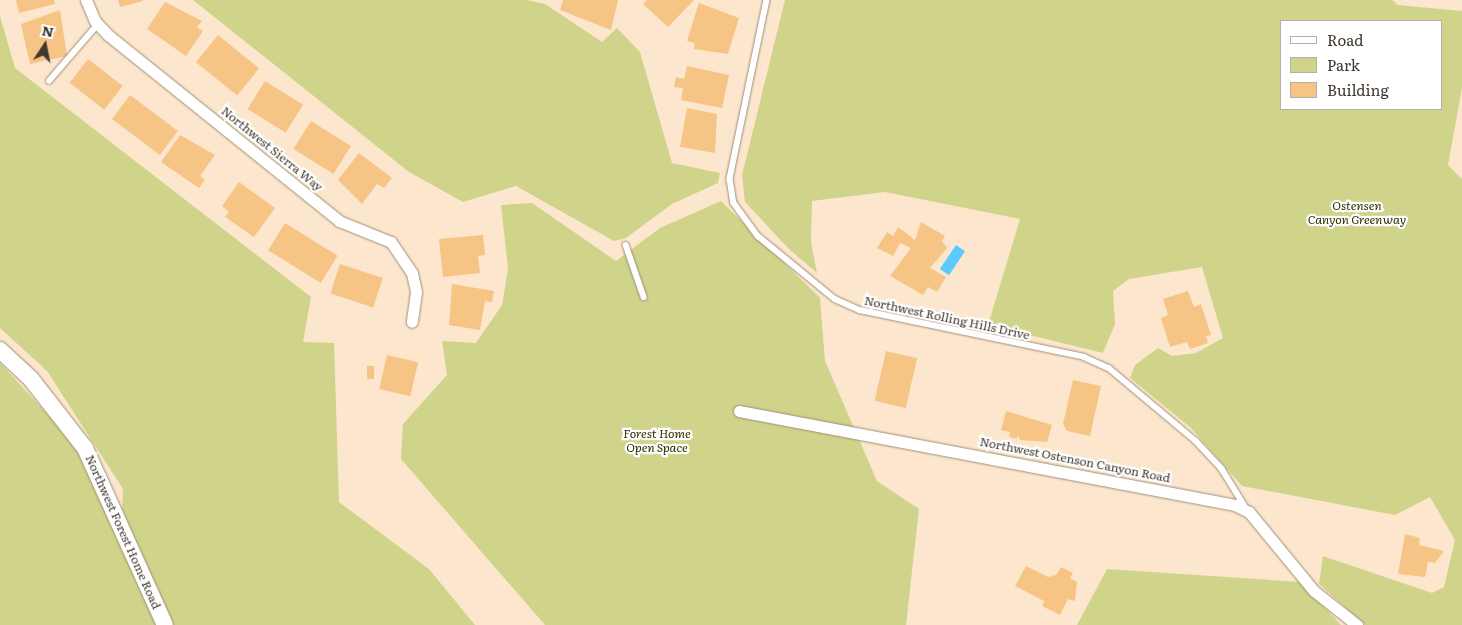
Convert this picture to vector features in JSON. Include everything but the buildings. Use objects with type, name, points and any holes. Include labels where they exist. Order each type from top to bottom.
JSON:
[{"type":"street","name":"Northwest Sierra Way","points":[[86,0],[98,24],[339,221],[391,242],[412,273],[416,292],[412,322]]},
{"type":"street","name":"Northwest Forest Home Road","points":[[0,350],[31,379],[85,448],[164,625]]},
{"type":"street","name":"Northwest Ostenson Canyon Road","points":[[739,411],[1235,505],[1249,512],[1314,591],[1357,625]]},
{"type":"lane","name":"Northwest Rolling Hills Drive","points":[[767,0],[730,179],[734,202],[758,236],[835,299],[860,310],[1084,357],[1109,368],[1196,441],[1222,469],[1249,512]]},
{"type":"lane","points":[[49,81],[98,24]]},
{"type":"lane","points":[[626,245],[644,297]]},
{"type":"green space","points":[[193,0],[526,0],[545,4],[602,42],[617,28],[640,52],[672,163],[720,173],[718,183],[672,204],[626,238],[614,241],[516,186],[463,202],[409,172]]},
{"type":"green space","name":"Ostensen Canyon Greenway","points":[[785,0],[1392,0],[1398,5],[1462,11],[1462,88],[1448,165],[1462,179],[1462,625],[1365,625],[1319,584],[1323,556],[1432,593],[1444,587],[1455,540],[1430,497],[1395,515],[1242,486],[1191,428],[1130,378],[1135,365],[1158,348],[1172,356],[1196,353],[1223,338],[1202,267],[1129,279],[1113,291],[1115,324],[1103,353],[988,325],[1020,219],[885,192],[812,201],[811,242],[817,273],[789,249],[745,202],[742,175]]},
{"type":"green space","points":[[0,16],[15,68],[311,297],[303,342],[334,343],[339,502],[429,569],[475,625],[171,625],[122,511],[123,489],[47,371],[0,328]]},
{"type":"green space","name":"Forest Home Open Space","points":[[721,201],[820,298],[825,361],[877,481],[919,509],[906,625],[545,625],[401,459],[403,424],[447,375],[442,341],[476,343],[502,305],[508,269],[501,205],[532,203],[616,261],[660,228]]},
{"type":"green space","points":[[0,363],[81,450],[159,625],[0,625]]},
{"type":"green space","points":[[1107,569],[1300,582],[1341,625],[1077,625]]},
{"type":"water","points":[[956,245],[965,251],[949,275],[940,269]]}]
